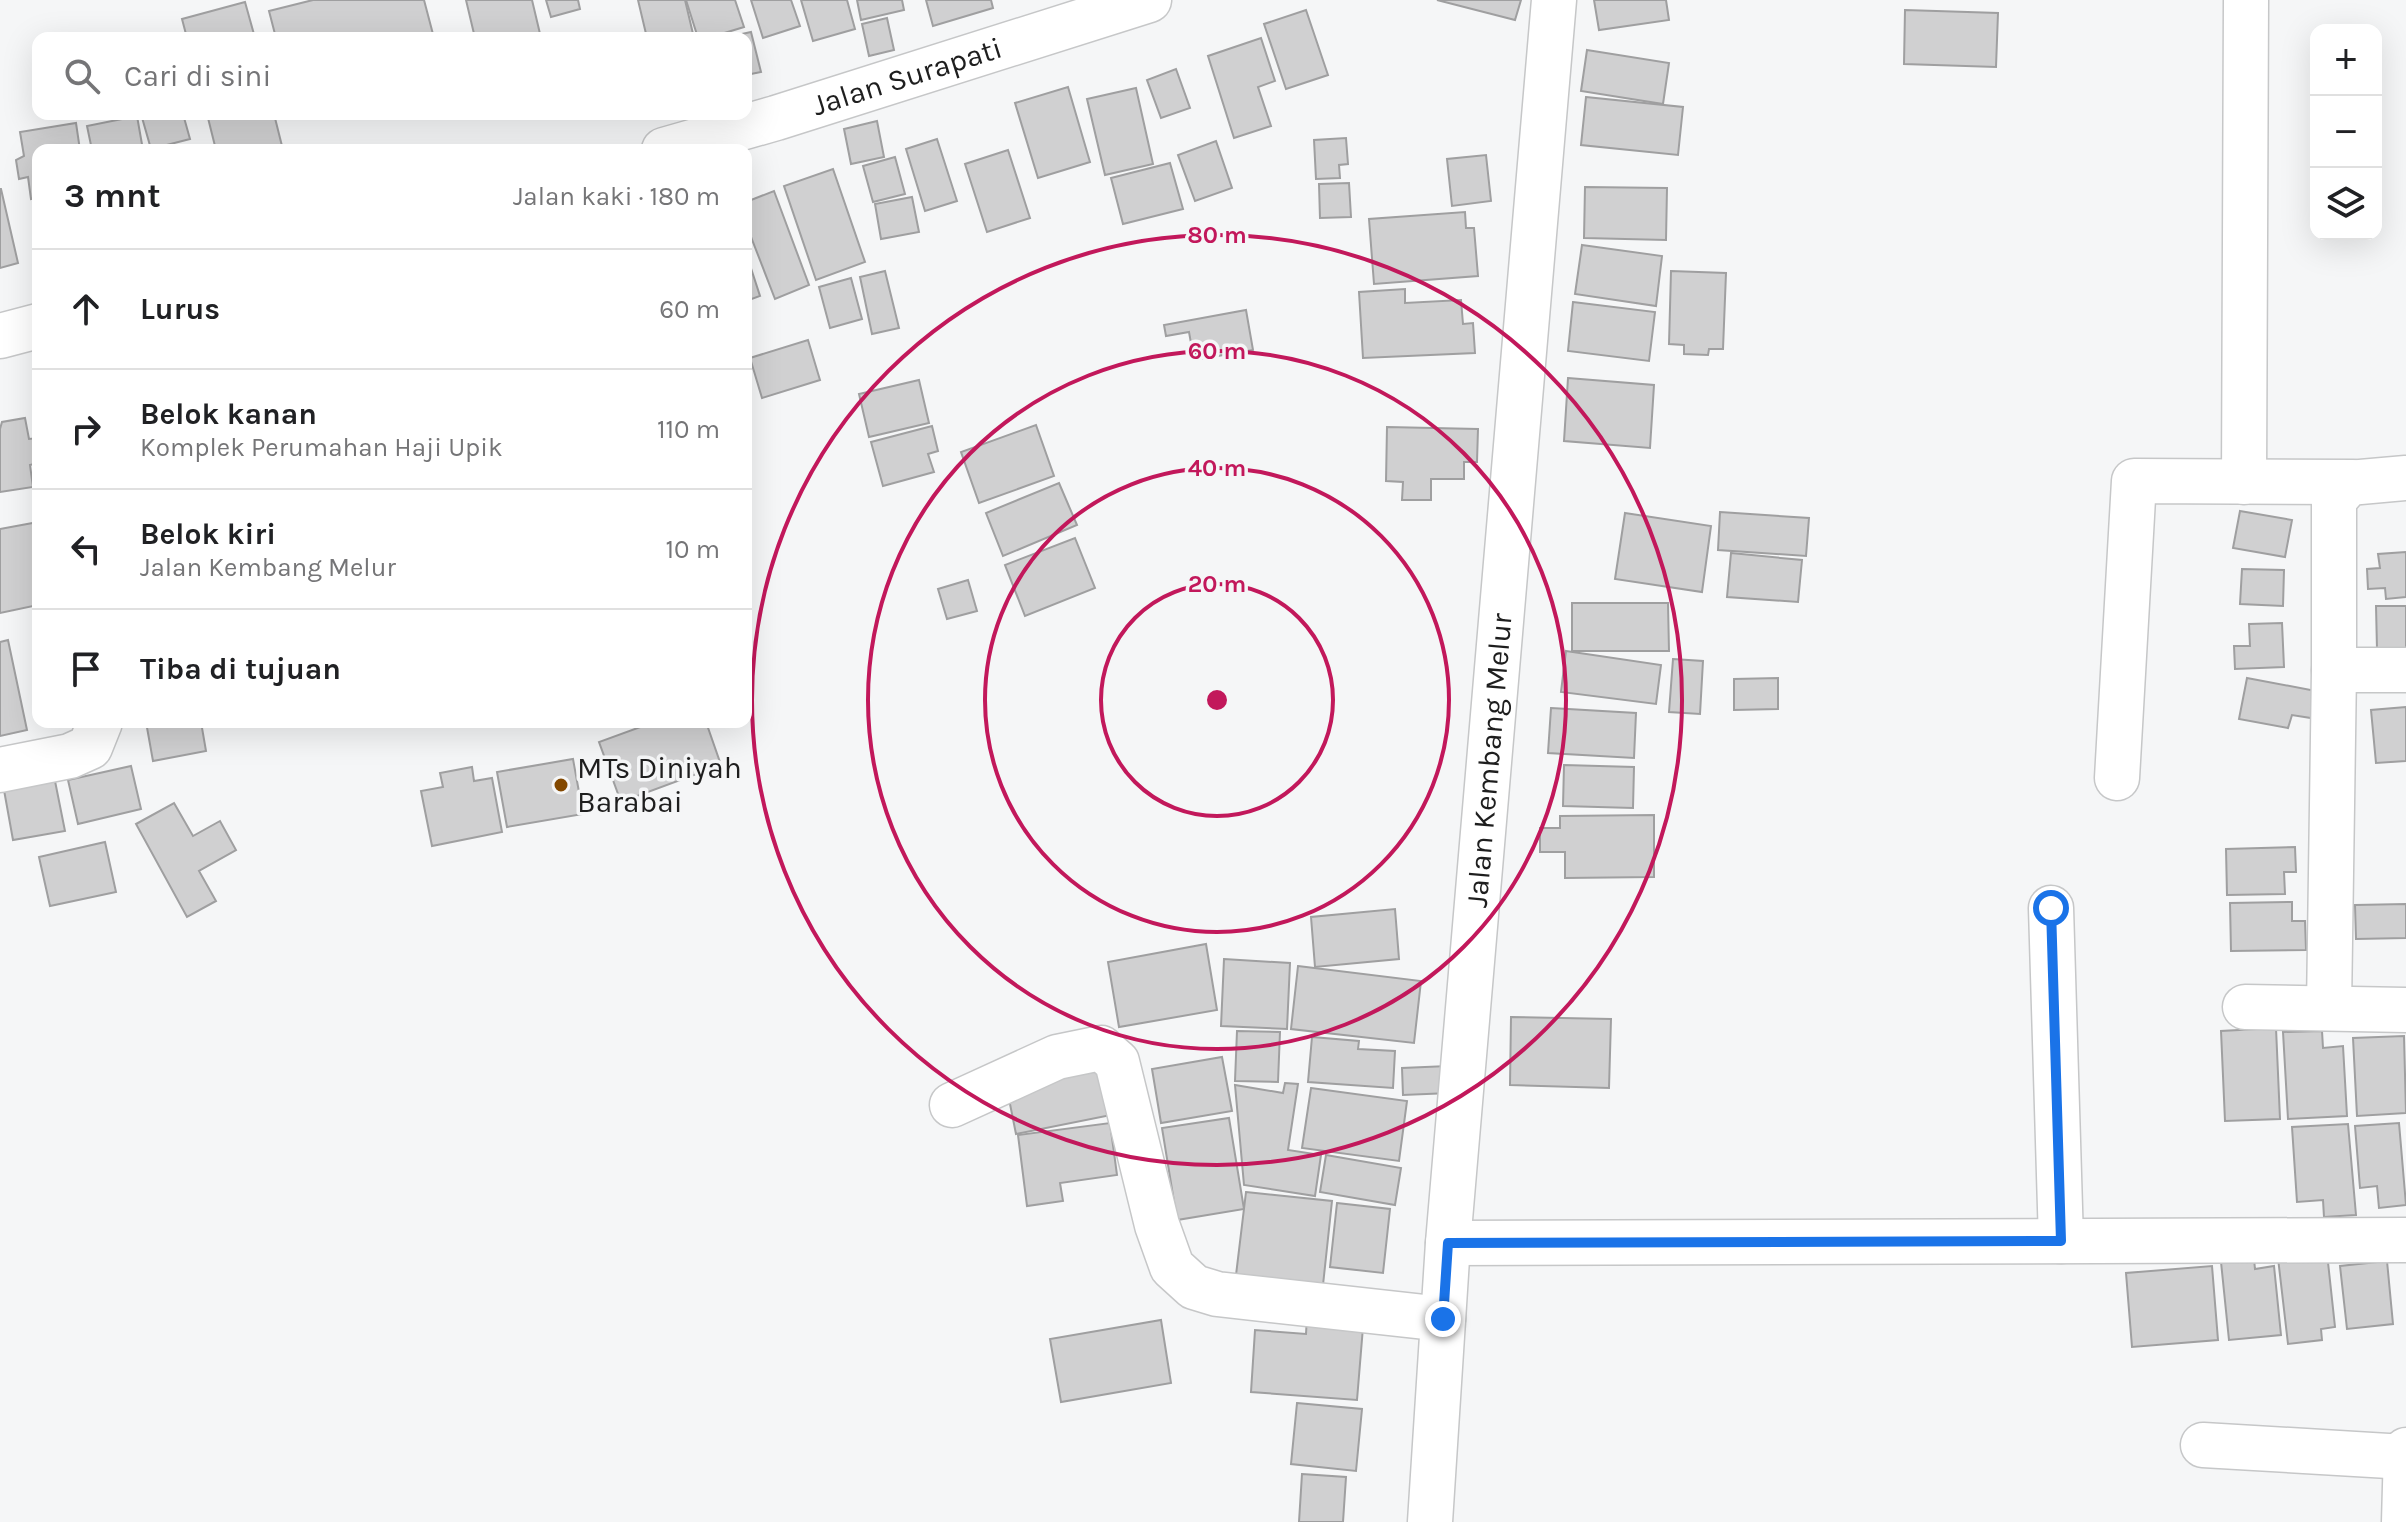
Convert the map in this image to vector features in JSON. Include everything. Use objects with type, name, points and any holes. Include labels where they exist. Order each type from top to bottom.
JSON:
[{"type":"street","name":"Jalan Surapati","points":[[685,144],[1149,0]]},
{"type":"street","name":"Jalan Kembang Melur","points":[[1430,1522],[1448,1243],[1554,0]]},
{"type":"street","points":[[2244,482],[2246,0]]},
{"type":"street","points":[[0,336],[32,328]]},
{"type":"street","points":[[2117,778],[2134,481],[2353,482],[2406,478]]},
{"type":"street","points":[[2329,1008],[2334,500],[2344,486],[2353,482]]},
{"type":"street","points":[[2334,670],[2406,670]]},
{"type":"street","points":[[0,770],[70,756],[90,747],[98,728]]},
{"type":"street","points":[[2051,908],[2061,1241]]},
{"type":"street","points":[[2245,1007],[2406,1010]]},
{"type":"street","points":[[952,1105],[1057,1057],[1101,1048],[1117,1062],[1157,1225],[1172,1267],[1194,1287],[1217,1294],[1443,1319]]},
{"type":"street","points":[[1448,1243],[2406,1240]]},
{"type":"street","points":[[2203,1445],[2406,1457]]},
{"type":"street","points":[[2404,1522],[2406,1450]]},
{"type":"building","points":[[313,0],[424,0],[432,32],[274,32],[269,11]]},
{"type":"building","points":[[466,0],[532,0],[540,32],[474,32]]},
{"type":"building","points":[[546,0],[578,0],[580,9],[551,17]]},
{"type":"building","points":[[638,0],[685,0],[693,32],[646,32]]},
{"type":"building","points":[[686,0],[735,0],[744,27],[728,32],[696,32]]},
{"type":"building","points":[[751,0],[791,0],[800,26],[763,38]]},
{"type":"building","points":[[801,0],[847,0],[855,29],[813,41]]},
{"type":"building","points":[[857,0],[902,0],[904,10],[861,20]]},
{"type":"building","points":[[926,0],[991,0],[993,8],[933,26]]},
{"type":"building","points":[[1437,0],[1521,0],[1515,20]]},
{"type":"building","points":[[1594,0],[1666,0],[1669,20],[1599,30]]},
{"type":"building","points":[[245,2],[253,32],[185,32],[182,19]]},
{"type":"building","points":[[1306,10],[1328,75],[1286,89],[1264,24]]},
{"type":"building","points":[[1905,10],[1998,13],[1996,67],[1904,64]]},
{"type":"building","points":[[887,18],[894,50],[869,56],[862,24]]},
{"type":"building","points":[[752,36],[761,72],[752,74]]},
{"type":"building","points":[[1261,38],[1275,81],[1258,87],[1271,126],[1234,138],[1208,56]]},
{"type":"building","points":[[1587,50],[1669,63],[1663,104],[1581,91]]},
{"type":"building","points":[[1176,69],[1190,108],[1161,118],[1147,80]]},
{"type":"building","points":[[1068,87],[1090,162],[1038,178],[1015,103]]},
{"type":"building","points":[[1136,88],[1153,164],[1105,175],[1087,99]]},
{"type":"building","points":[[1586,97],[1683,107],[1678,155],[1581,145]]},
{"type":"building","points":[[117,120],[138,120],[142,144],[91,144],[87,126]]},
{"type":"building","points":[[143,120],[185,120],[190,139],[170,144],[150,144]]},
{"type":"building","points":[[208,120],[276,120],[282,144],[214,144]]},
{"type":"building","points":[[877,121],[884,157],[851,164],[844,129]]},
{"type":"building","points":[[76,123],[79,144],[32,144],[32,199],[28,177],[19,179],[16,160],[24,156],[20,132]]},
{"type":"building","points":[[1346,138],[1348,164],[1339,165],[1340,178],[1316,179],[1314,140]]},
{"type":"building","points":[[937,139],[957,201],[925,211],[906,149]]},
{"type":"building","points":[[1216,141],[1232,188],[1195,201],[1178,155]]},
{"type":"building","points":[[1008,150],[1030,218],[987,232],[965,164]]},
{"type":"building","points":[[1486,155],[1491,201],[1452,206],[1447,159]]},
{"type":"building","points":[[895,157],[905,194],[873,202],[863,166]]},
{"type":"building","points":[[1170,163],[1183,209],[1123,224],[1111,178]]},
{"type":"building","points":[[833,169],[865,262],[816,280],[784,186]]},
{"type":"building","points":[[1349,183],[1351,217],[1320,218],[1319,184]]},
{"type":"building","points":[[1585,187],[1667,188],[1666,240],[1584,238]]},
{"type":"building","points":[[0,189],[18,263],[0,268]]},
{"type":"building","points":[[774,191],[809,285],[775,299],[752,240],[752,200]]},
{"type":"building","points":[[912,197],[919,232],[881,239],[875,204]]},
{"type":"building","points":[[1465,212],[1466,228],[1474,228],[1478,276],[1374,284],[1369,219]]},
{"type":"building","points":[[1582,245],[1662,256],[1656,306],[1575,294]]},
{"type":"building","points":[[752,271],[760,296],[752,299]]},
{"type":"building","points":[[885,271],[899,328],[872,334],[860,277]]},
{"type":"building","points":[[1671,271],[1726,273],[1723,349],[1709,349],[1708,355],[1684,354],[1684,345],[1669,344]]},
{"type":"building","points":[[851,278],[862,319],[830,328],[819,287]]},
{"type":"building","points":[[1405,289],[1405,303],[1461,300],[1463,324],[1473,323],[1475,353],[1363,358],[1359,292]]},
{"type":"building","points":[[1573,302],[1655,312],[1649,361],[1568,351]]},
{"type":"building","points":[[1246,310],[1253,350],[1194,360],[1189,332],[1166,336],[1164,325]]},
{"type":"building","points":[[808,340],[820,380],[762,398],[752,357]]},
{"type":"building","points":[[1568,378],[1654,385],[1650,448],[1564,441]]},
{"type":"building","points":[[919,380],[929,423],[869,437],[859,394]]},
{"type":"building","points":[[25,418],[29,439],[32,439],[32,487],[0,492],[2,422]]},
{"type":"building","points":[[1036,425],[1054,476],[979,503],[961,452]]},
{"type":"building","points":[[932,426],[938,451],[928,454],[934,472],[883,486],[871,442]]},
{"type":"building","points":[[1387,427],[1478,429],[1477,462],[1464,462],[1464,479],[1431,479],[1431,500],[1402,500],[1403,482],[1386,481]]},
{"type":"building","points":[[1059,483],[1077,525],[1003,556],[986,513]]},
{"type":"building","points":[[2240,511],[2292,520],[2285,557],[2233,548]]},
{"type":"building","points":[[1720,512],[1809,518],[1806,556],[1718,550]]},
{"type":"building","points":[[1625,513],[1711,526],[1702,592],[1615,579]]},
{"type":"building","points":[[32,523],[32,606],[0,613],[0,529]]},
{"type":"building","points":[[1075,538],[1095,588],[1025,616],[1005,565]]},
{"type":"building","points":[[2406,552],[2406,597],[2386,599],[2385,588],[2368,589],[2367,569],[2380,568],[2378,554]]},
{"type":"building","points":[[1731,553],[1802,560],[1798,602],[1727,597]]},
{"type":"building","points":[[2242,569],[2284,570],[2283,606],[2240,604]]},
{"type":"building","points":[[968,580],[977,611],[947,619],[938,589]]},
{"type":"building","points":[[1572,603],[1668,603],[1669,651],[1572,651]]},
{"type":"building","points":[[2376,606],[2406,606],[2406,649],[2377,649]]},
{"type":"building","points":[[2282,623],[2284,667],[2235,669],[2234,646],[2250,646],[2249,624]]},
{"type":"building","points":[[8,640],[27,730],[0,736],[0,642]]},
{"type":"building","points":[[1566,651],[1661,665],[1656,704],[1561,692]]},
{"type":"building","points":[[1673,659],[1703,661],[1700,714],[1669,712]]},
{"type":"building","points":[[1778,678],[1778,709],[1734,710],[1734,679]]},
{"type":"building","points":[[2247,678],[2316,691],[2311,718],[2292,715],[2288,728],[2239,719]]},
{"type":"building","points":[[2406,707],[2406,761],[2376,763],[2371,710]]},
{"type":"building","points":[[1551,708],[1636,713],[1634,758],[1548,753]]},
{"type":"building","points":[[147,728],[202,728],[206,751],[153,761]]},
{"type":"building","points":[[638,728],[708,728],[721,765],[621,802],[599,742]]},
{"type":"building","points":[[573,759],[583,814],[507,827],[497,772]]},
{"type":"building","points":[[1564,765],[1634,767],[1633,808],[1563,806]]},
{"type":"building","points":[[131,766],[141,809],[78,824],[68,780]]},
{"type":"building","points":[[472,767],[474,781],[492,778],[502,832],[432,846],[421,791],[443,787],[440,773]]},
{"type":"building","points":[[55,781],[65,831],[13,840],[4,790]]},
{"type":"building","points":[[174,803],[193,836],[220,821],[236,850],[199,871],[216,901],[187,917],[136,824]]},
{"type":"building","points":[[1654,815],[1654,877],[1565,878],[1565,852],[1540,852],[1540,828],[1560,828],[1560,816]]},
{"type":"building","points":[[105,842],[116,892],[50,906],[39,857]]},
{"type":"building","points":[[2295,847],[2296,872],[2284,872],[2285,894],[2227,895],[2226,849]]},
{"type":"building","points":[[2292,902],[2292,921],[2305,921],[2306,950],[2231,951],[2230,903]]},
{"type":"building","points":[[2406,904],[2406,938],[2356,939],[2355,905]]},
{"type":"building","points":[[1395,909],[1399,959],[1315,967],[1311,917]]},
{"type":"building","points":[[1206,944],[1217,1010],[1119,1027],[1108,962]]},
{"type":"building","points":[[1224,959],[1290,963],[1287,1029],[1221,1026]]},
{"type":"building","points":[[1298,966],[1421,981],[1414,1043],[1291,1029]]},
{"type":"building","points":[[1511,1017],[1611,1019],[1609,1088],[1510,1085]]},
{"type":"building","points":[[2276,1028],[2280,1119],[2225,1121],[2221,1031]]},
{"type":"building","points":[[1237,1031],[1280,1032],[1278,1082],[1235,1081]]},
{"type":"building","points":[[2322,1031],[2323,1048],[2343,1046],[2347,1116],[2288,1119],[2283,1032]]},
{"type":"building","points":[[2404,1036],[2406,1113],[2357,1116],[2353,1038]]},
{"type":"building","points":[[1312,1037],[1359,1041],[1358,1049],[1395,1051],[1393,1088],[1308,1082]]},
{"type":"building","points":[[1222,1057],[1232,1111],[1161,1123],[1152,1069]]},
{"type":"building","points":[[1448,1066],[1450,1093],[1403,1095],[1402,1068]]},
{"type":"building","points":[[1102,1070],[1111,1115],[1016,1134],[1007,1089]]},
{"type":"building","points":[[1285,1083],[1298,1084],[1288,1150],[1321,1155],[1315,1196],[1244,1185],[1235,1085],[1283,1093]]},
{"type":"building","points":[[1311,1088],[1407,1101],[1399,1161],[1302,1148]]},
{"type":"building","points":[[1229,1118],[1244,1209],[1177,1220],[1162,1128]]},
{"type":"building","points":[[1110,1123],[1117,1175],[1060,1183],[1063,1201],[1027,1206],[1018,1135]]},
{"type":"building","points":[[2399,1123],[2406,1205],[2379,1208],[2377,1186],[2360,1188],[2355,1126]]},
{"type":"building","points":[[2348,1124],[2356,1215],[2324,1217],[2323,1200],[2297,1202],[2292,1127]]},
{"type":"building","points":[[1326,1155],[1401,1168],[1395,1205],[1320,1192]]},
{"type":"building","points":[[1246,1192],[1332,1201],[1323,1285],[1236,1275]]},
{"type":"building","points":[[1337,1203],[1390,1209],[1383,1273],[1330,1267]]},
{"type":"building","points":[[2327,1253],[2335,1327],[2321,1329],[2322,1340],[2288,1344],[2278,1258]]},
{"type":"building","points":[[2254,1259],[2255,1269],[2274,1266],[2281,1335],[2229,1340],[2221,1262]]},
{"type":"building","points":[[2387,1261],[2393,1324],[2347,1329],[2340,1266]]},
{"type":"building","points":[[2212,1266],[2218,1340],[2132,1347],[2126,1273]]},
{"type":"building","points":[[1307,1316],[1363,1327],[1357,1400],[1251,1392],[1255,1330],[1306,1334]]},
{"type":"building","points":[[1161,1320],[1171,1383],[1061,1402],[1050,1339]]},
{"type":"building","points":[[1297,1403],[1362,1409],[1356,1471],[1291,1464]]},
{"type":"building","points":[[1302,1474],[1346,1477],[1343,1522],[1299,1522]]},
{"type":"place","name":"MTs Diniyah Barabai","points":[[561,785]]},
{"type":"route","points":[[1443,1319],[1448,1243],[2061,1241],[2051,908]]}]
